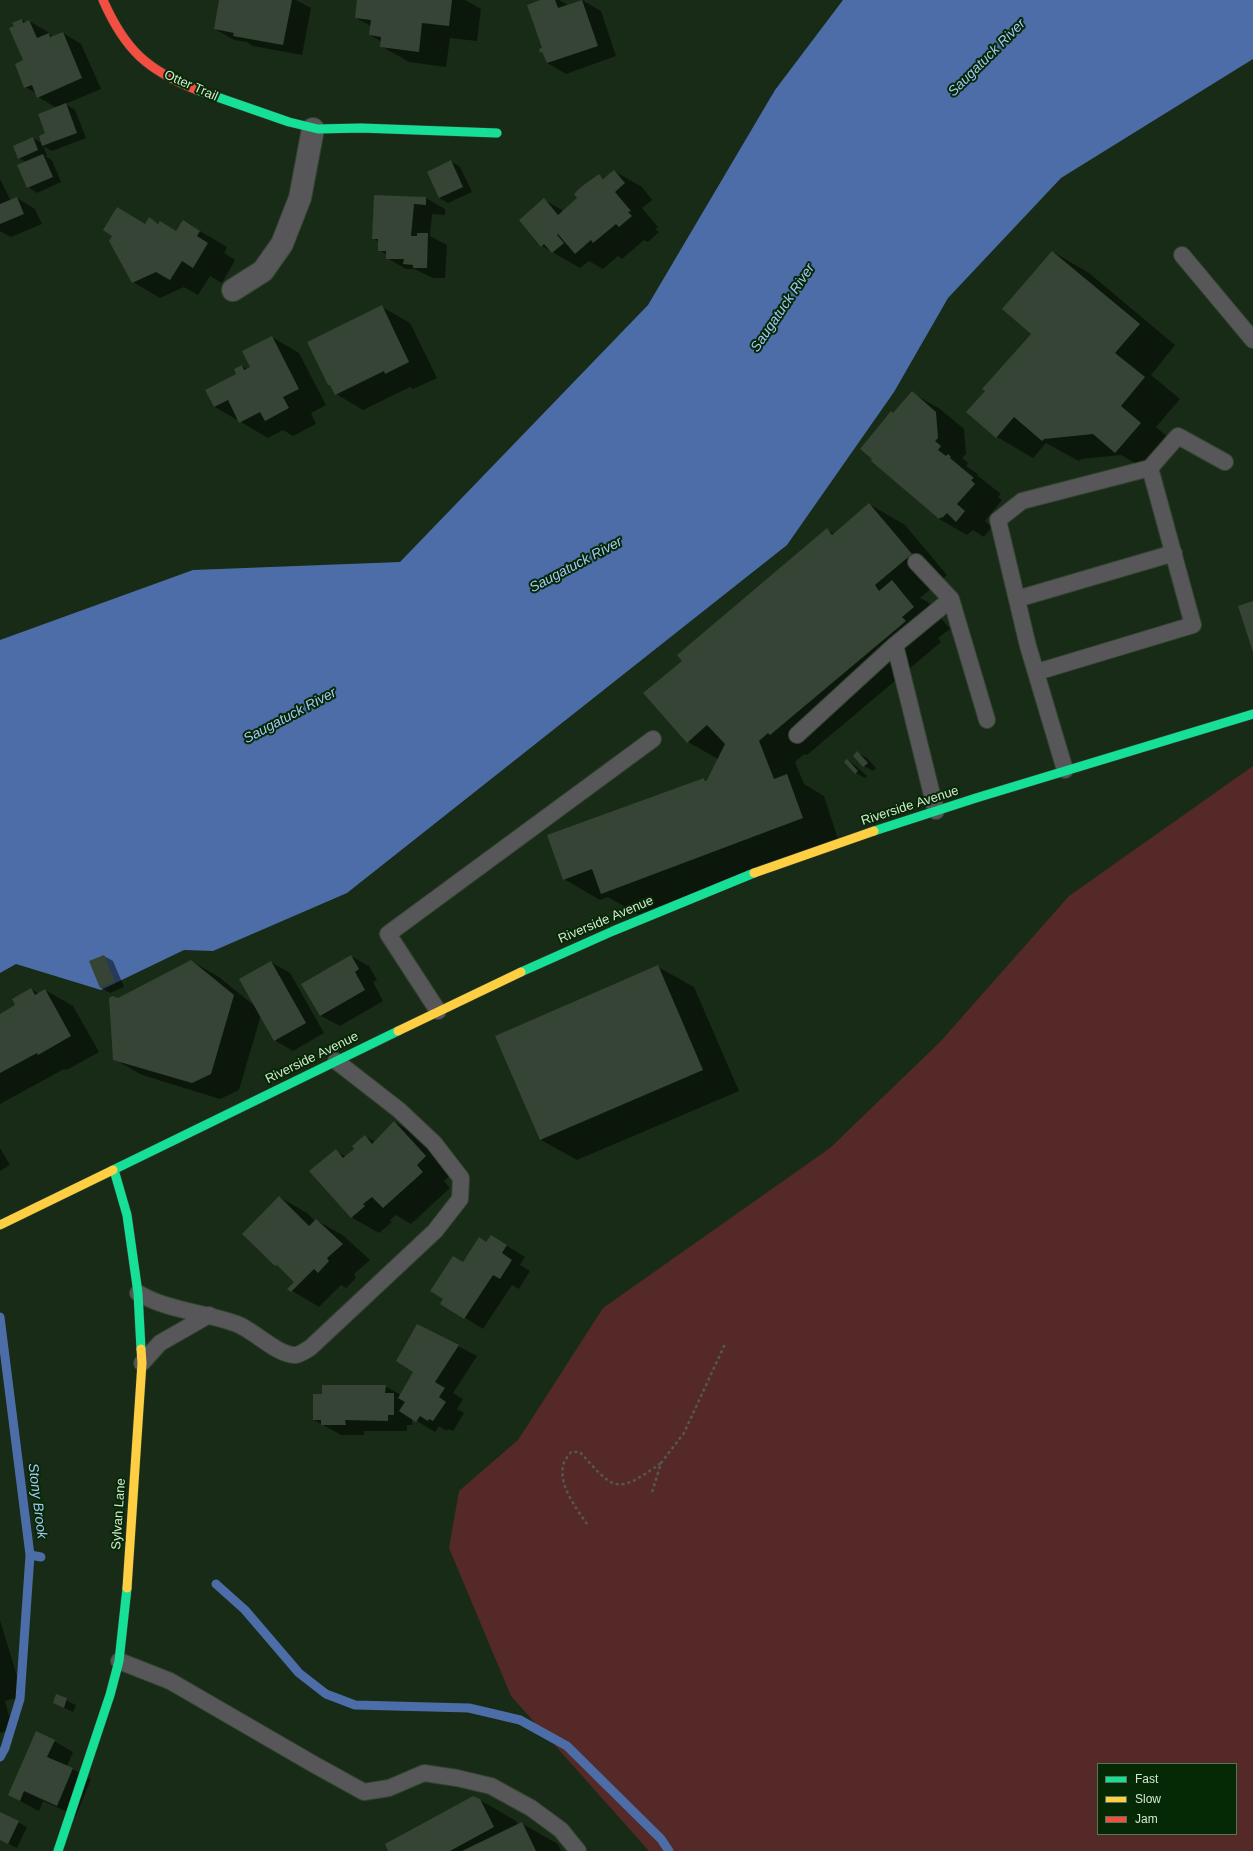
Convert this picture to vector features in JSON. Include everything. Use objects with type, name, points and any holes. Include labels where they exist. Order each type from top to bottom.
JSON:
[{"type":"main road","name":"Otter Trail","points":[[103,0],[117,32],[130,50],[147,65],[178,82],[213,96],[313,128],[363,128],[497,134]]},
{"type":"main road","name":"Riverside Avenue","points":[[0,1225],[438,1011],[551,958],[705,892],[766,869],[936,811],[1065,770],[1253,714]]},
{"type":"main road","name":"Sylvan Lane","points":[[58,1851],[103,1718],[119,1661],[128,1590],[142,1363],[138,1293],[128,1215],[114,1170]]},
{"type":"street","points":[[233,290],[263,271],[282,244],[300,198],[313,128]]},
{"type":"lane","points":[[1182,255],[1253,340]]},
{"type":"lane","points":[[1065,770],[1028,646],[998,520],[1022,501],[1150,468],[1178,436],[1225,462]]},
{"type":"lane","points":[[1037,672],[1193,624],[1150,468]]},
{"type":"lane","points":[[1017,600],[1174,554]]},
{"type":"lane","points":[[916,562],[951,599],[987,720]]},
{"type":"lane","points":[[797,735],[895,645],[951,599]]},
{"type":"lane","points":[[895,645],[936,811]]},
{"type":"lane","points":[[438,1011],[388,934],[653,739]]},
{"type":"lane","points":[[138,1293],[163,1305],[209,1315],[239,1325],[284,1353],[297,1355],[310,1348],[435,1231],[460,1198],[461,1178],[434,1143],[399,1110],[336,1061]]},
{"type":"lane","points":[[142,1363],[160,1343],[209,1315]]},
{"type":"lane","points":[[119,1661],[170,1681],[315,1766],[364,1792],[389,1788],[424,1773],[457,1778],[491,1786],[531,1808],[561,1830],[578,1851]]},
{"type":"path","points":[[587,1524],[569,1494],[563,1478],[563,1465],[571,1452],[580,1452],[599,1474],[610,1483],[624,1485],[648,1473],[661,1463],[684,1433],[725,1344]]},
{"type":"path","points":[[652,1492],[661,1463]]},
{"type":"shaded area","points":[[1253,766],[1253,1851],[649,1851],[511,1696],[449,1548],[459,1491],[518,1440],[603,1308],[830,1148],[940,1042],[1069,896]]},
{"type":"water","name":"Saugatuck River","points":[[843,0],[1253,0],[1253,59],[1061,178],[948,298],[894,392],[787,545],[347,893],[213,951],[184,950],[101,990],[16,964],[0,973],[0,640],[193,570],[400,562],[648,305],[775,90]]},
{"type":"building","points":[[219,0],[292,0],[283,45],[233,36],[234,33],[214,29]]},
{"type":"building","points":[[357,0],[452,0],[449,26],[422,23],[419,52],[380,47],[381,37],[369,35],[371,20],[355,18]]},
{"type":"building","points":[[540,0],[555,0],[558,8],[582,0],[598,46],[547,63],[542,52],[540,53],[539,49],[542,48],[527,5]]},
{"type":"building","points":[[22,19],[23,23],[29,20],[37,38],[49,33],[50,37],[63,32],[82,78],[37,98],[32,85],[24,88],[15,64],[23,60],[9,28],[14,26],[12,23]]},
{"type":"building","points":[[66,103],[77,133],[42,146],[39,136],[45,133],[38,114]]},
{"type":"building","points":[[33,137],[38,150],[18,159],[13,146]]},
{"type":"building","points":[[43,154],[53,177],[27,188],[17,165]]},
{"type":"building","points":[[451,160],[463,187],[439,198],[427,172]]},
{"type":"building","points":[[614,170],[625,183],[615,192],[631,211],[628,212],[632,216],[619,227],[616,224],[593,243],[591,240],[575,254],[558,234],[557,235],[564,243],[552,253],[544,244],[541,247],[519,220],[544,198],[558,215],[577,198],[574,194],[581,187],[599,174],[603,179]]},
{"type":"building","points":[[374,195],[426,197],[426,205],[414,204],[411,236],[417,236],[417,233],[428,233],[427,268],[413,268],[413,265],[403,264],[404,259],[386,259],[386,251],[378,251],[378,239],[372,239]]},
{"type":"building","points":[[17,197],[24,214],[0,224],[0,204]]},
{"type":"building","points":[[117,207],[145,224],[149,217],[158,224],[160,221],[176,231],[183,220],[200,231],[197,236],[208,243],[193,268],[182,261],[170,280],[156,272],[132,283],[109,241],[112,236],[103,230]]},
{"type":"building","points":[[1052,251],[1140,324],[1115,353],[1145,377],[1121,406],[1141,423],[1115,453],[1093,434],[1044,439],[1042,441],[1014,417],[996,438],[966,412],[985,391],[982,389],[1031,334],[1002,309]]},
{"type":"building","points":[[382,305],[409,362],[385,374],[384,371],[335,395],[330,385],[328,385],[307,342]]},
{"type":"building","points":[[272,336],[299,389],[283,397],[289,408],[265,421],[260,412],[239,423],[228,400],[214,407],[205,390],[236,374],[234,369],[242,365],[244,370],[250,367],[242,351]]},
{"type":"building","points":[[912,391],[936,412],[938,438],[935,441],[941,446],[938,450],[946,456],[948,454],[951,457],[950,458],[974,478],[971,480],[975,484],[957,504],[965,511],[956,522],[947,513],[939,519],[871,461],[872,459],[860,449],[891,411],[893,413]]},
{"type":"building","points":[[869,503],[912,554],[875,585],[879,591],[892,580],[914,607],[902,617],[906,621],[770,735],[768,733],[759,741],[774,779],[787,774],[803,818],[601,894],[592,869],[563,880],[547,835],[704,778],[705,781],[707,780],[725,744],[707,725],[687,743],[643,693],[682,661],[677,655],[827,528],[832,535]]},
{"type":"building","points":[[1253,601],[1253,652],[1238,606]]},
{"type":"building","points":[[857,751],[868,763],[863,767],[853,756]]},
{"type":"building","points":[[847,759],[858,771],[855,774],[844,762]]},
{"type":"building","points":[[104,955],[115,982],[100,988],[89,961]]},
{"type":"building","points":[[351,955],[359,969],[355,972],[365,990],[320,1016],[301,984]]},
{"type":"building","points":[[191,960],[234,995],[211,1074],[192,1083],[113,1060],[109,998],[112,996],[118,998]]},
{"type":"building","points":[[271,961],[306,1023],[274,1041],[239,979]]},
{"type":"building","points":[[658,965],[703,1070],[540,1140],[495,1036]]},
{"type":"building","points":[[31,988],[35,995],[45,989],[71,1036],[38,1055],[37,1053],[0,1073],[0,1014],[15,1005],[12,999]]},
{"type":"building","points":[[394,1121],[426,1156],[417,1165],[423,1172],[383,1208],[372,1197],[363,1204],[365,1206],[351,1218],[309,1171],[336,1149],[343,1158],[354,1149],[352,1146],[365,1135],[372,1144]]},
{"type":"building","points":[[279,1196],[309,1226],[316,1219],[343,1244],[327,1258],[329,1261],[318,1273],[314,1269],[291,1292],[287,1289],[294,1282],[242,1234]]},
{"type":"building","points":[[491,1235],[507,1245],[502,1253],[512,1260],[500,1279],[493,1275],[464,1319],[440,1304],[443,1299],[430,1291],[453,1256],[463,1262],[479,1237],[486,1242]]},
{"type":"building","points":[[417,1324],[459,1345],[435,1382],[445,1388],[439,1397],[446,1402],[433,1421],[429,1419],[428,1421],[420,1416],[416,1422],[399,1411],[405,1402],[398,1398],[413,1372],[396,1361]]},
{"type":"building","points":[[322,1385],[386,1385],[385,1393],[394,1393],[394,1415],[388,1415],[388,1421],[345,1420],[346,1425],[321,1425],[321,1420],[313,1420],[313,1394],[322,1394]]},
{"type":"building","points":[[56,1694],[67,1698],[64,1708],[53,1703]]},
{"type":"building","points":[[36,1731],[55,1740],[47,1757],[73,1768],[57,1806],[24,1791],[20,1801],[8,1795]]},
{"type":"building","points":[[473,1796],[480,1799],[494,1827],[450,1851],[388,1851],[385,1844]]},
{"type":"building","points":[[0,1812],[19,1821],[8,1844],[0,1840]]},
{"type":"building","points":[[522,1822],[536,1851],[462,1851]]},
{"type":"waterway","name":"Stony Brook","points":[[0,1317],[30,1555],[20,1699],[5,1748],[0,1757]]},
{"type":"waterway","points":[[30,1555],[41,1557]]},
{"type":"waterway","points":[[216,1584],[245,1610],[299,1673],[326,1694],[355,1705],[469,1708],[520,1720],[567,1746],[661,1839],[669,1851]]},
{"type":"traffic: fast","points":[[197,90],[289,122],[318,129],[361,128],[497,133]]},
{"type":"traffic: fast","points":[[874,831],[976,798],[1253,714]]},
{"type":"traffic: fast","points":[[521,972],[613,931],[754,873]]},
{"type":"traffic: fast","points":[[113,1170],[398,1031]]},
{"type":"traffic: fast","points":[[114,1170],[127,1215],[138,1293],[141,1349]]},
{"type":"traffic: fast","points":[[58,1851],[110,1695],[119,1661],[127,1588]]},
{"type":"traffic: slow","points":[[754,873],[874,831]]},
{"type":"traffic: slow","points":[[398,1031],[521,972]]},
{"type":"traffic: slow","points":[[0,1225],[113,1170]]},
{"type":"traffic: slow","points":[[127,1588],[142,1363],[141,1349]]},
{"type":"traffic: jam","points":[[103,0],[120,32],[129,45],[140,56],[164,75],[197,90]]}]
